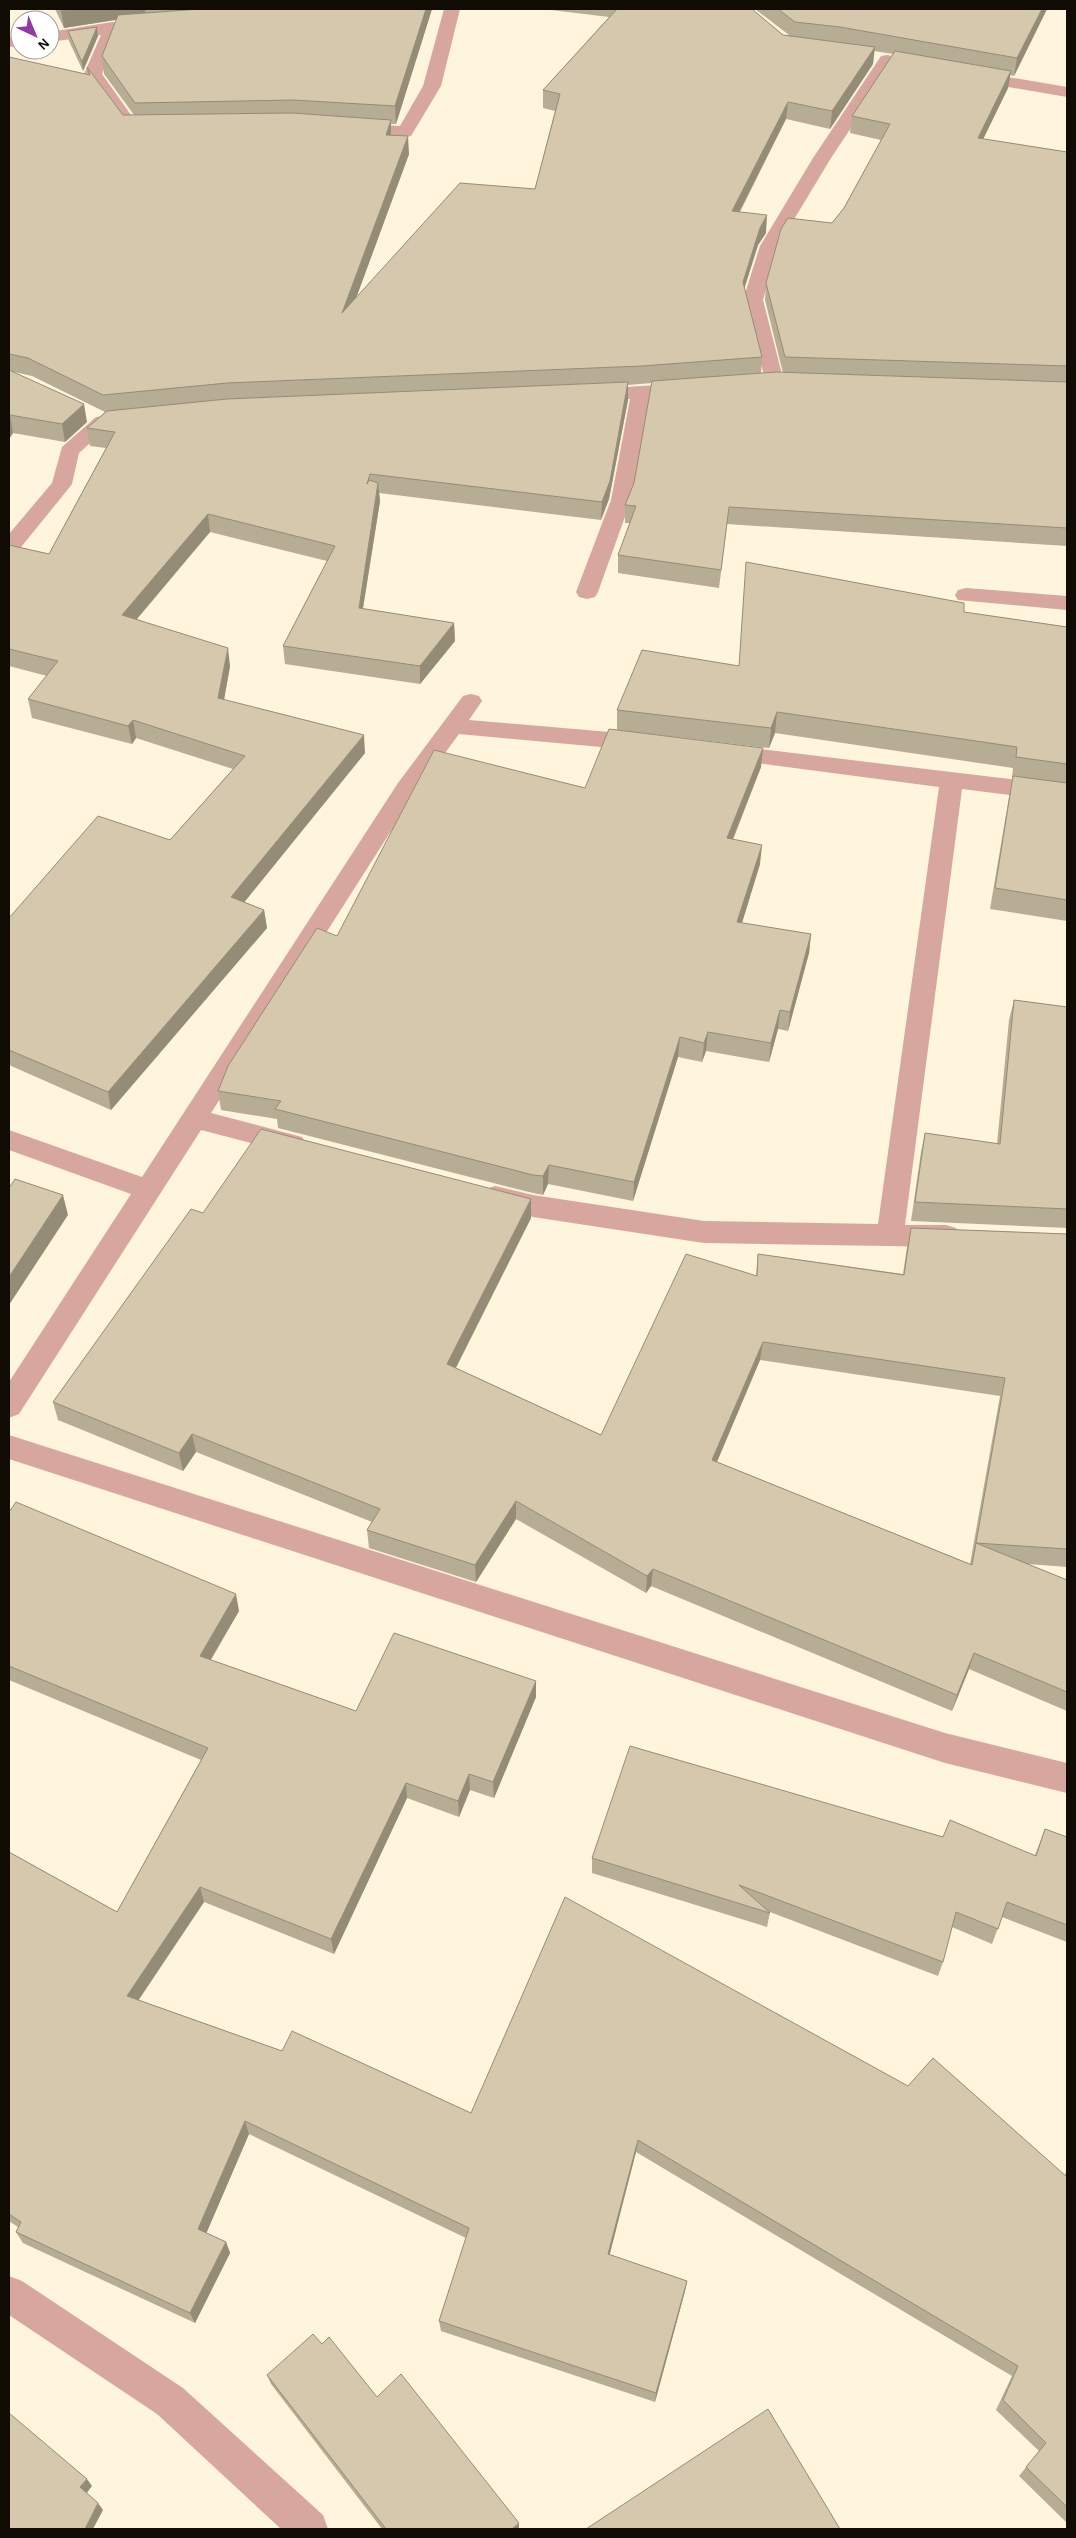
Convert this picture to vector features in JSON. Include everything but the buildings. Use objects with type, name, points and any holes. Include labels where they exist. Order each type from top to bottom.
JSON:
[{"type":"street","points":[[340,127],[405,132],[432,86],[452,9]]},
{"type":"street","points":[[60,35],[120,26],[93,74],[130,127],[160,126]]},
{"type":"street","points":[[774,382],[753,300],[769,246],[879,59],[906,64]]},
{"type":"street","points":[[952,72],[1067,92]]},
{"type":"street","points":[[574,395],[679,389]]},
{"type":"street","points":[[587,592],[621,500],[641,392]]},
{"type":"street","points":[[9,548],[62,484],[69,451],[95,417],[142,418]]},
{"type":"street","points":[[966,595],[1067,603]]},
{"type":"street","points":[[9,1406],[146,1189],[406,789],[471,701]]},
{"type":"street","points":[[452,726],[584,736],[662,745]]},
{"type":"street","points":[[700,750],[1067,794]]},
{"type":"street","points":[[890,1233],[952,780]]},
{"type":"street","points":[[193,1118],[316,1150]]},
{"type":"street","points":[[9,1140],[146,1189]]},
{"type":"street","points":[[467,1189],[533,1206],[704,1232],[890,1233],[969,1236]]},
{"type":"street","points":[[9,1447],[945,1748],[1067,1778]]},
{"type":"street","points":[[9,2294],[170,2401],[309,2529]]}]
